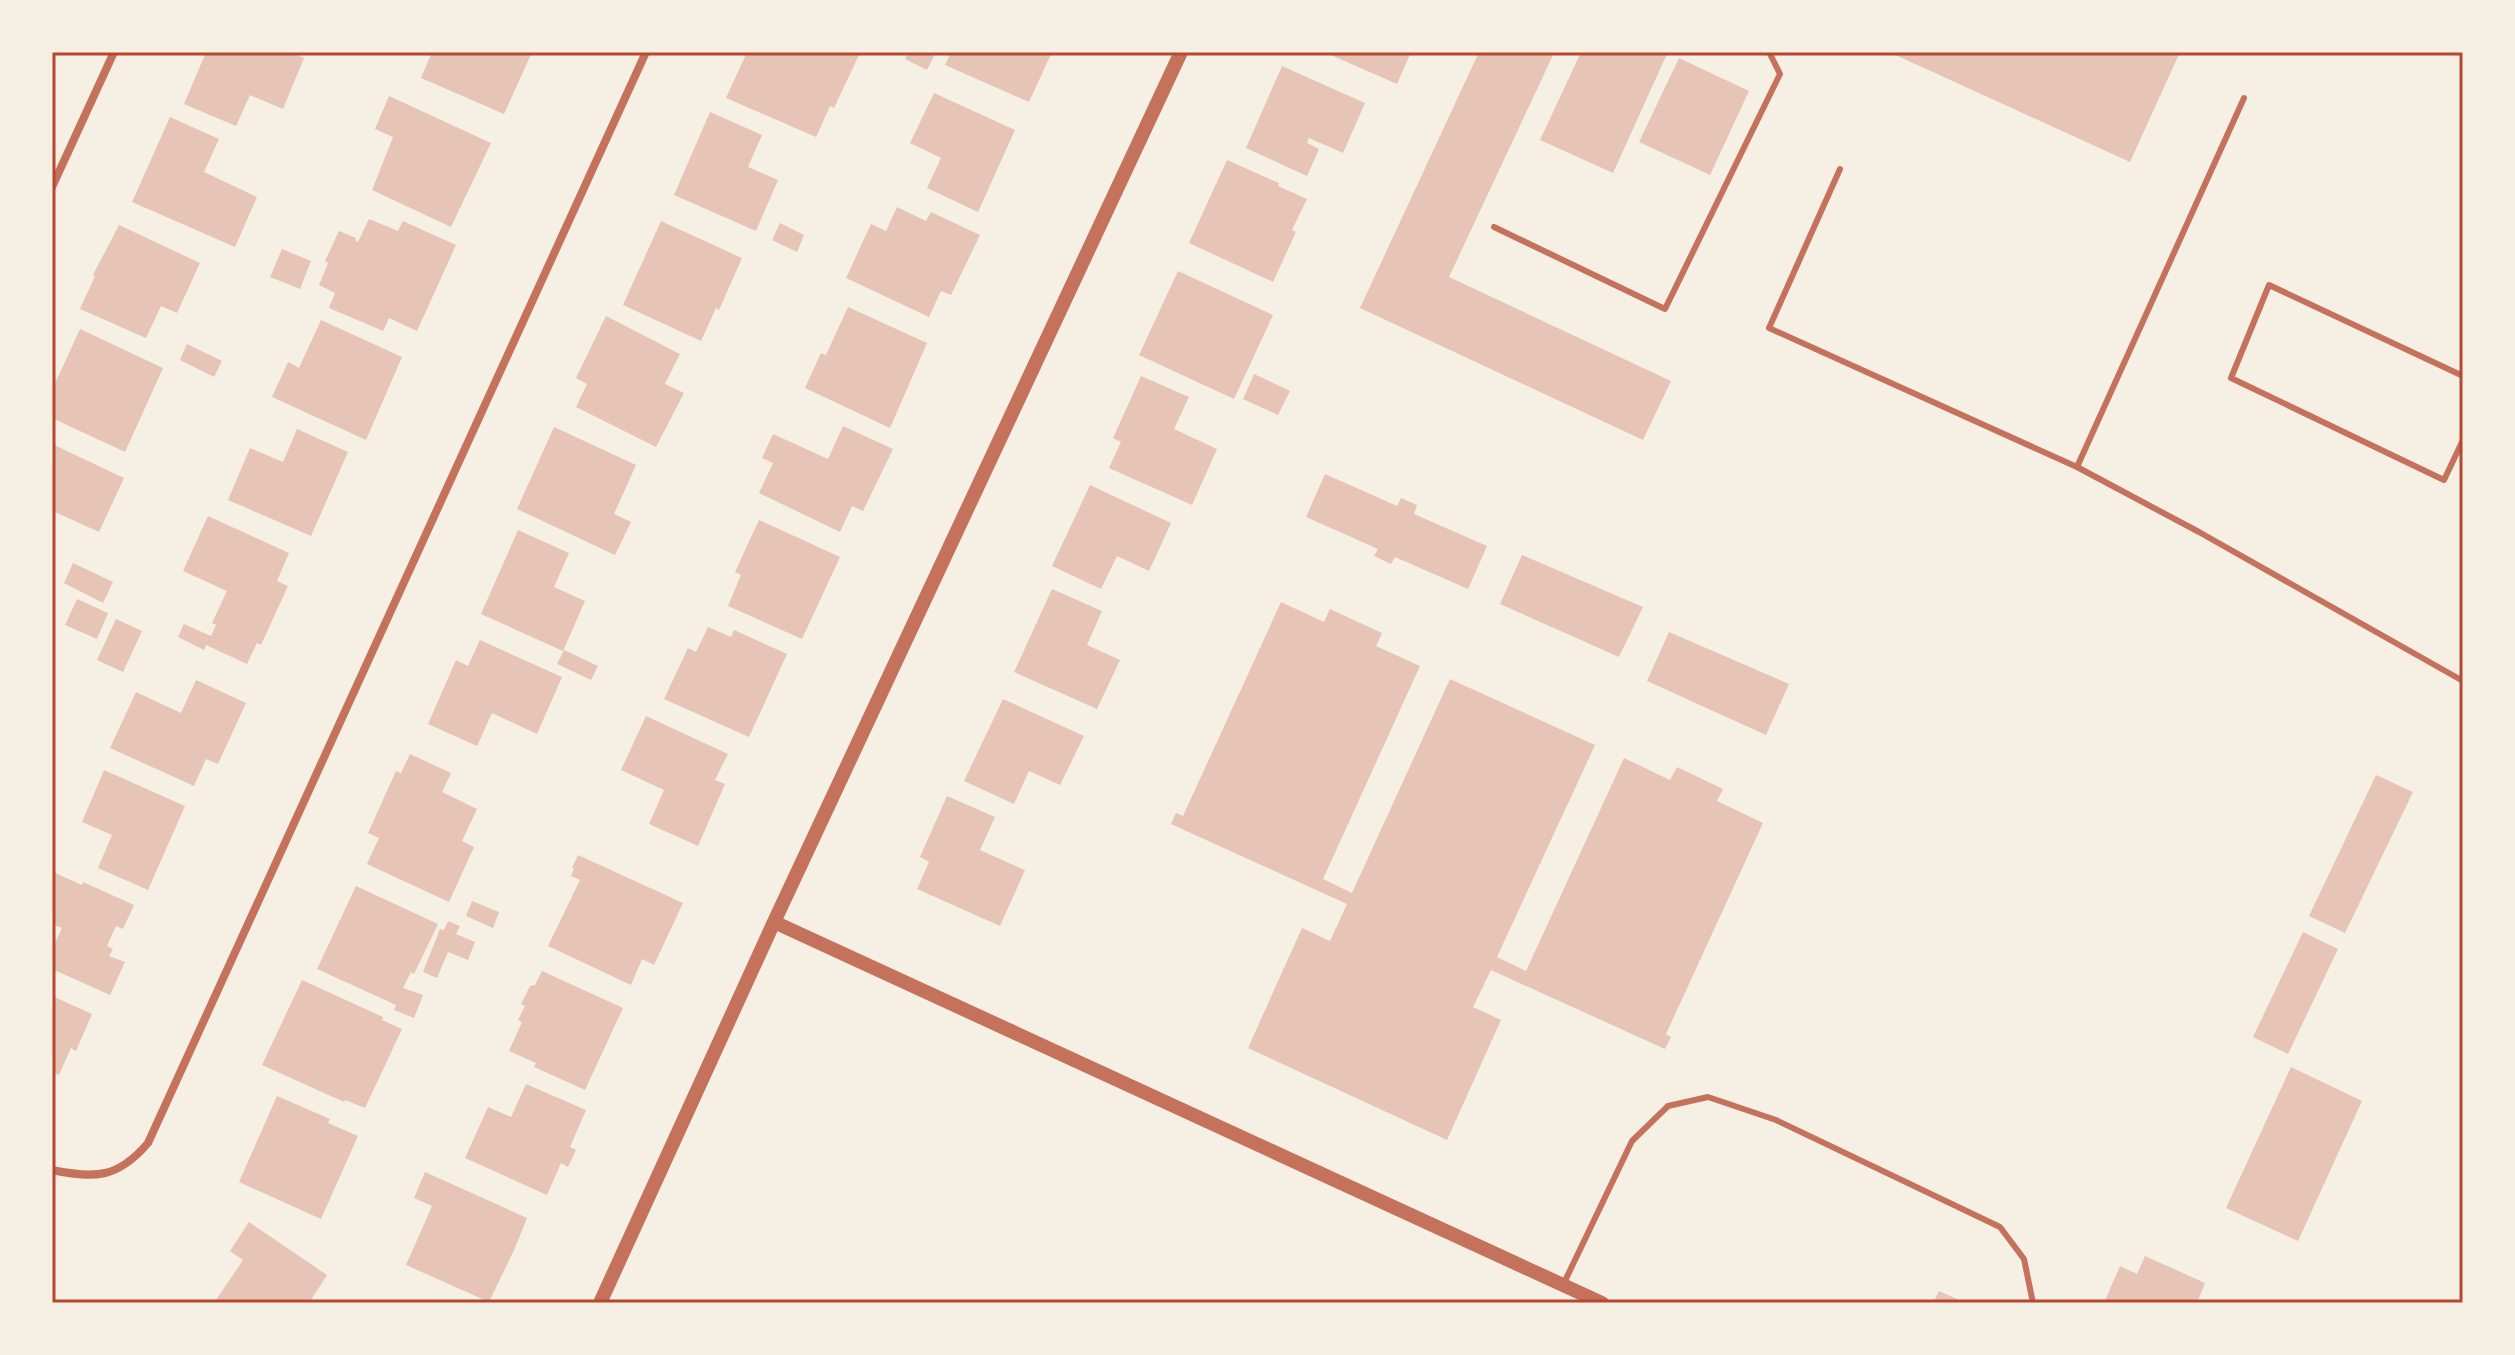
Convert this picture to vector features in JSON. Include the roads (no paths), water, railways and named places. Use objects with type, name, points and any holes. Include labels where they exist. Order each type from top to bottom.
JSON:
[{"type":"street","points":[[52,187],[114,52]]},
{"type":"street","points":[[52,1170],[89,1175],[120,1170],[148,1143],[646,52]]},
{"type":"street","points":[[600,1303],[774,922],[1181,52]]},
{"type":"street","points":[[774,922],[1602,1303]]},
{"type":"lane","points":[[1494,227],[1665,309],[1780,74],[1769,52]]},
{"type":"lane","points":[[2077,467],[2244,98]]},
{"type":"lane","points":[[1840,169],[1769,328],[2077,467],[2463,681]]},
{"type":"lane","points":[[2463,376],[2269,285],[2231,378],[2444,480],[2463,440]]},
{"type":"lane","points":[[1563,1285],[1632,1141],[1668,1106],[1708,1097],[1776,1120],[2000,1227],[2024,1259],[2033,1303]]}]
